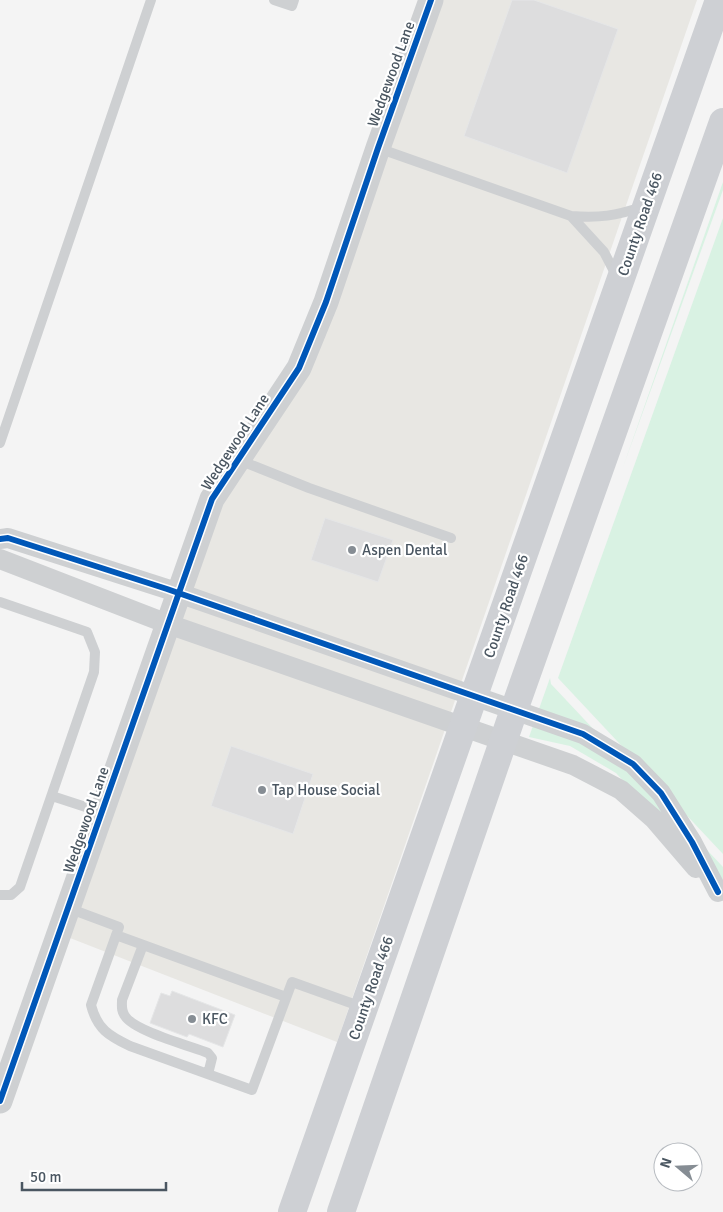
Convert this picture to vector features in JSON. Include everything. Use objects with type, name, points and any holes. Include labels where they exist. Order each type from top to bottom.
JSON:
[{"type":"main road","name":"County Road 466","points":[[292,1212],[719,0]]},
{"type":"main road","points":[[341,1212],[503,741],[723,122]]},
{"type":"street","name":"Wedgewood Lane","points":[[0,1101],[212,499],[299,368],[326,302],[431,0]]},
{"type":"street","points":[[0,538],[8,538],[157,586],[583,734],[633,764],[661,793],[692,842],[720,895]]},
{"type":"street","points":[[0,559],[168,624],[572,765],[621,790],[654,819],[720,895]]},
{"type":"lane","points":[[0,443],[151,0]]},
{"type":"lane","points":[[274,0],[292,6],[294,0]]},
{"type":"lane","points":[[378,148],[571,216],[592,218],[616,215],[647,205]]},
{"type":"lane","points":[[571,216],[604,252],[620,282]]},
{"type":"lane","points":[[238,460],[309,488],[451,538]]},
{"type":"lane","points":[[0,602],[87,632],[95,652],[94,672],[20,887],[11,896],[0,895]]},
{"type":"lane","points":[[52,796],[102,812]]},
{"type":"lane","points":[[68,908],[119,927],[91,1005],[94,1016],[101,1028],[113,1038],[130,1046],[252,1090],[292,982],[364,1007]]},
{"type":"lane","points":[[116,935],[286,997]]},
{"type":"lane","points":[[143,945],[122,1000],[122,1010],[126,1017],[142,1028],[208,1053],[212,1058],[208,1074]]},
{"type":"shaded area","points":[[443,0],[697,0],[337,1042],[70,938],[222,504],[389,152]]},
{"type":"green space","points":[[723,182],[723,190],[622,470]]},
{"type":"green space","points":[[723,218],[723,854],[558,678]]},
{"type":"green space","points":[[550,678],[551,684],[723,867],[723,891],[616,773],[570,746],[529,737]]},
{"type":"building","points":[[512,0],[534,0],[618,29],[567,173],[464,136]]},
{"type":"building","name":"Aspen Dental","points":[[325,518],[393,540],[378,582],[311,560]]},
{"type":"building","name":"Tap House Social","points":[[231,746],[313,774],[293,834],[211,806]]},
{"type":"building","name":"KFC","points":[[172,991],[235,1015],[223,1047],[189,1034],[187,1037],[150,1023],[161,993],[170,996]]},
{"type":"cycle path","points":[[0,1101],[212,499],[299,368],[326,302],[431,0]]},
{"type":"cycle path","points":[[0,539],[8,538],[167,589],[583,734],[633,764],[661,793],[692,842],[718,892]]},
{"type":"place","name":"Aspen Dental","points":[[352,550]]},
{"type":"place","name":"Tap House Social","points":[[262,790]]},
{"type":"place","name":"KFC","points":[[192,1019]]}]
